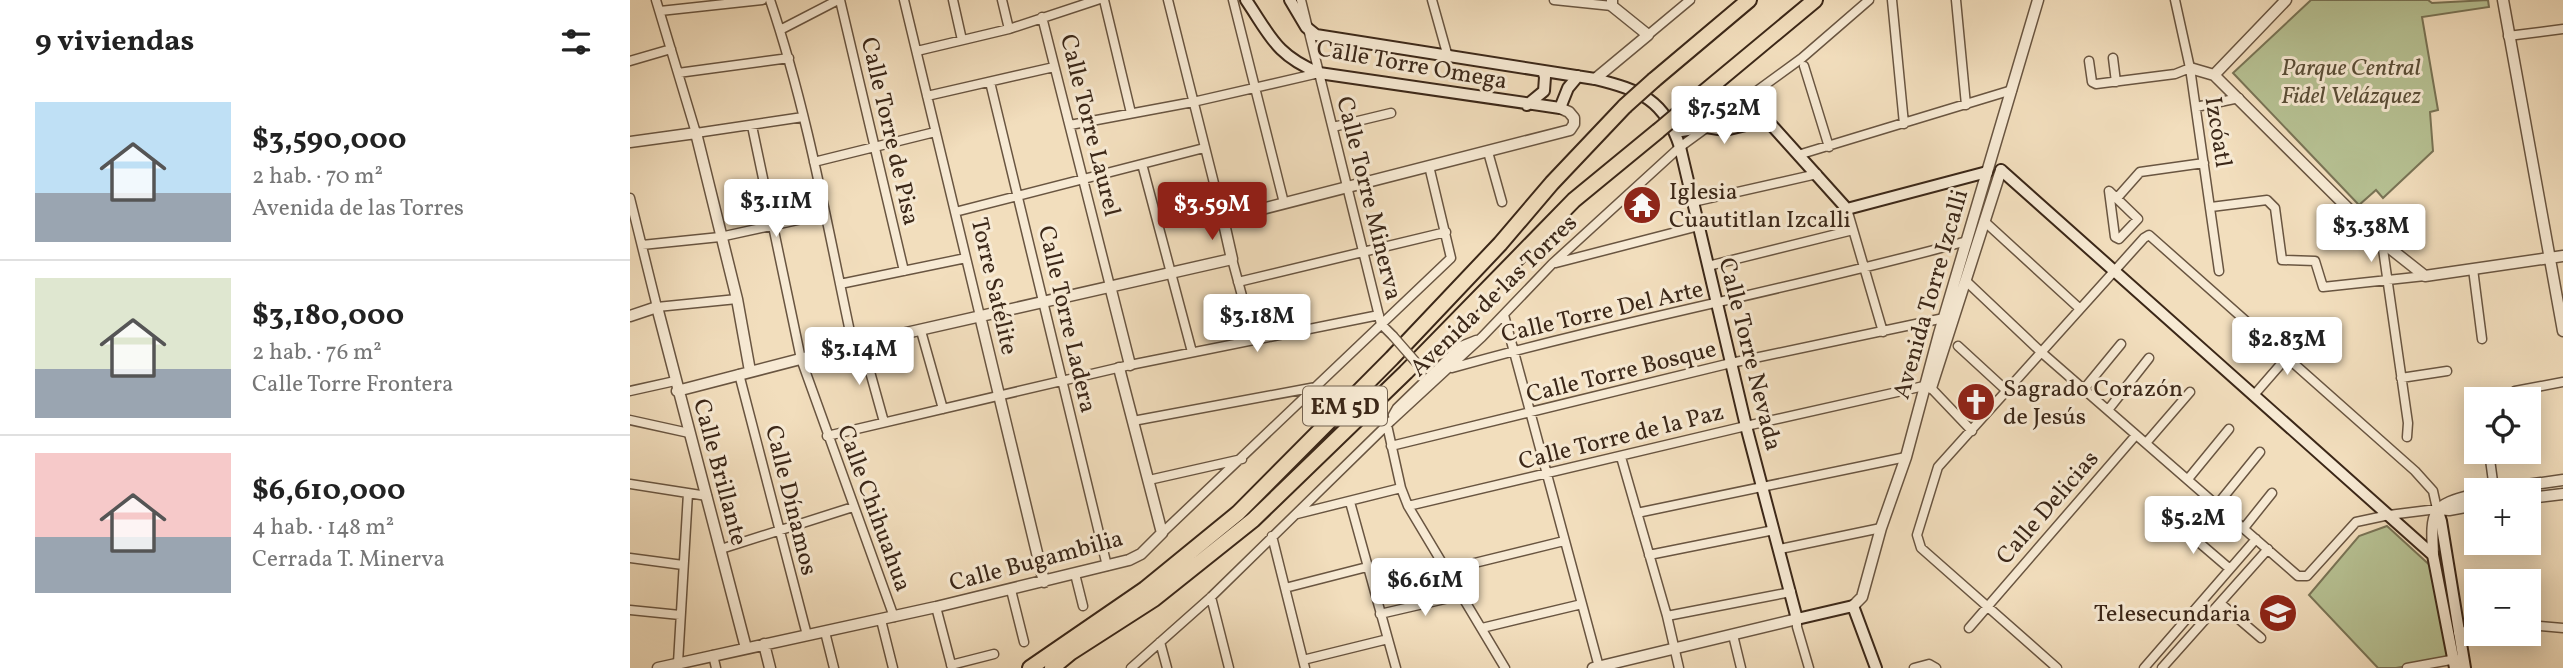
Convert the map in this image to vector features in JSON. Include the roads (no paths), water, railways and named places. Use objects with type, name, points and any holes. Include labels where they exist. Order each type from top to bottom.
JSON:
[{"type":"highway","name":"EM 5D","points":[[1030,668],[1145,589],[1238,513],[1392,358],[1625,106],[1749,0]]},
{"type":"highway","name":"EM 5D","points":[[1052,668],[1070,653],[1154,599],[1253,520],[1406,372],[1574,200],[1815,0]]},
{"type":"main road","name":"Calle Torre Omega","points":[[1246,0],[1279,50],[1298,64],[1319,73],[1560,108]]},
{"type":"main road","name":"Calle Torre Omega","points":[[1290,0],[1306,27],[1329,39],[1595,79]]},
{"type":"main road","points":[[1527,105],[1544,91],[1543,71]]},
{"type":"main road","points":[[1560,108],[1568,89],[1578,76]]},
{"type":"main road","name":"Calle Torre Nevada","points":[[1595,79],[1628,87],[1653,102],[1675,132],[1746,426],[1797,619]]},
{"type":"main road","points":[[1675,132],[1706,127],[1725,130],[1767,120],[1847,209],[1987,172]]},
{"type":"main road","points":[[2000,170],[2433,555],[2459,663]]},
{"type":"main road","points":[[2437,509],[2458,632],[2459,663]]},
{"type":"main road","points":[[1797,619],[1857,603],[1876,668]]},
{"type":"street","points":[[656,0],[696,133],[737,299],[745,372]]},
{"type":"street","points":[[660,11],[762,0]]},
{"type":"street","points":[[770,0],[789,58],[839,284],[884,422]]},
{"type":"street","points":[[780,30],[839,0]]},
{"type":"street","name":"Calle Torre de Pisa","points":[[839,0],[904,271]]},
{"type":"street","name":"Torre Satélite","points":[[904,0],[1044,582]]},
{"type":"street","points":[[953,0],[962,40]]},
{"type":"street","points":[[1002,0],[1009,29]]},
{"type":"street","points":[[917,51],[1009,29],[1097,0]]},
{"type":"street","points":[[1104,0],[1131,113]]},
{"type":"street","points":[[1168,0],[1254,340]]},
{"type":"street","points":[[1233,0],[1284,203]]},
{"type":"street","name":"Calle Torre Minerva","points":[[1301,0],[1380,319]]},
{"type":"street","points":[[1432,0],[1448,57]]},
{"type":"street","points":[[1554,0],[1612,3],[1648,35]]},
{"type":"street","points":[[1595,79],[1690,0]]},
{"type":"street","name":"Avenida de las Torres","points":[[1131,668],[1211,597],[1389,423],[1482,337],[1552,264],[1680,147],[1802,58],[1869,0]]},
{"type":"street","points":[[1892,0],[1904,124]]},
{"type":"street","points":[[1956,0],[1966,105]]},
{"type":"street","name":"Avenida Torre Izcalli","points":[[1857,603],[1906,457],[2038,0]]},
{"type":"street","name":"Izcóatl","points":[[2175,0],[2190,68],[2219,271]]},
{"type":"street","points":[[2214,75],[2286,0]]},
{"type":"street","points":[[2502,0],[2563,331]]},
{"type":"street","name":"Calle Torre Laurel","points":[[1042,17],[1110,286],[1133,421],[1162,533]]},
{"type":"street","points":[[2508,36],[2563,29]]},
{"type":"street","points":[[630,61],[671,49]]},
{"type":"street","points":[[678,73],[789,58]]},
{"type":"street","points":[[2113,58],[2116,82]]},
{"type":"street","points":[[2089,61],[2093,84],[2175,74],[2190,68],[2214,75],[2382,242],[2425,276]]},
{"type":"street","points":[[1804,66],[1829,147]]},
{"type":"street","points":[[927,96],[1054,67]]},
{"type":"street","points":[[1070,125],[1193,102],[1319,73]]},
{"type":"street","name":"Calle Torre Ladera","points":[[990,82],[1107,566]]},
{"type":"street","points":[[1798,155],[2012,90]]},
{"type":"street","points":[[2196,107],[2239,97]]},
{"type":"street","points":[[1748,99],[1767,120]]},
{"type":"street","points":[[1223,219],[1570,130],[1574,118],[1560,108]]},
{"type":"street","points":[[1333,127],[1391,113]]},
{"type":"street","points":[[630,142],[803,117]]},
{"type":"street","name":"Calle Chihuahua","points":[[752,126],[802,359],[827,436],[894,617]]},
{"type":"street","points":[[814,162],[935,132]]},
{"type":"street","points":[[956,212],[1204,148]]},
{"type":"street","points":[[1488,152],[1502,202]]},
{"type":"street","points":[[2118,198],[2140,172],[2204,163]]},
{"type":"street","points":[[1142,164],[1192,352]]},
{"type":"street","points":[[1238,282],[1446,232],[1429,166]]},
{"type":"street","points":[[1972,431],[1927,387],[1966,281],[2000,170]]},
{"type":"street","points":[[1693,202],[1817,174]]},
{"type":"street","points":[[2111,192],[2118,198],[2138,219],[2117,239],[2108,193],[2111,192]]},
{"type":"street","points":[[630,198],[657,307]]},
{"type":"street","points":[[2211,207],[2267,200],[2272,203],[2283,260],[2315,261],[2323,287],[2388,281],[2563,256]]},
{"type":"street","points":[[1847,209],[1883,332]]},
{"type":"street","points":[[642,245],[720,237],[825,214]]},
{"type":"street","points":[[1984,221],[2079,308]]},
{"type":"street","points":[[1552,264],[1699,226]]},
{"type":"street","points":[[1708,265],[1853,230]]},
{"type":"street","name":"Calle Bugambilia","points":[[660,668],[1011,590],[1136,557],[1317,387],[1380,319],[1448,262],[1452,253],[1446,232]]},
{"type":"street","points":[[2057,668],[1921,548],[1917,535],[1938,467],[2079,308],[2149,235],[2415,471],[2433,491],[2437,509]]},
{"type":"street","name":"Calle Torre Del Arte","points":[[1449,369],[1513,351],[1864,269],[1967,241]]},
{"type":"street","points":[[2382,242],[2408,423],[2407,437]]},
{"type":"street","points":[[839,284],[967,258]]},
{"type":"street","points":[[630,391],[676,386],[745,372],[1232,259]]},
{"type":"street","points":[[2473,269],[2482,339]]},
{"type":"street","points":[[1966,281],[2041,352],[2298,576],[2303,577],[2356,522],[2389,515],[2464,507]]},
{"type":"street","points":[[630,316],[657,307],[737,299]]},
{"type":"street","name":"Calle Brillante","points":[[657,307],[746,648]]},
{"type":"street","points":[[1504,315],[1545,475],[1582,604],[1596,667],[1623,665],[1675,649],[1797,619],[1809,668]]},
{"type":"street","name":"Calle Torre Bosque","points":[[1391,446],[1731,363],[1944,318]]},
{"type":"street","points":[[827,436],[1124,366],[1380,319],[1392,337],[1430,377]]},
{"type":"street","points":[[921,331],[943,410]]},
{"type":"street","points":[[1482,337],[1461,346],[1397,408],[1389,423],[1391,446],[1408,506],[1505,668]]},
{"type":"street","points":[[2084,389],[2121,344]]},
{"type":"street","points":[[1958,346],[2007,391]]},
{"type":"street","points":[[2108,410],[2149,358]]},
{"type":"street","points":[[2254,395],[2287,358]]},
{"type":"street","points":[[2401,379],[2447,371]]},
{"type":"street","name":"Calle Dínamos","points":[[745,372],[780,531],[807,635]]},
{"type":"street","points":[[2536,387],[2563,382]]},
{"type":"street","points":[[1133,421],[1317,387]]},
{"type":"street","name":"Calle Torre de la Paz","points":[[1408,506],[1746,426],[1927,387]]},
{"type":"street","points":[[2146,443],[2190,391]]},
{"type":"street","points":[[630,420],[690,433]]},
{"type":"street","points":[[2188,480],[2229,429]]},
{"type":"street","name":"Calle Delicias","points":[[1969,628],[2136,435]]},
{"type":"street","points":[[2217,505],[2260,452]]},
{"type":"street","points":[[1621,457],[1667,616],[1679,668]]},
{"type":"street","points":[[1637,513],[1906,457]]},
{"type":"street","points":[[1149,480],[1242,459]]},
{"type":"street","points":[[2541,483],[2563,480]]},
{"type":"street","points":[[630,484],[707,496]]},
{"type":"street","points":[[1294,515],[1401,488]]},
{"type":"street","points":[[678,663],[688,493]]},
{"type":"street","points":[[2244,528],[2272,493]]},
{"type":"street","points":[[2541,497],[2563,494]]},
{"type":"street","points":[[2433,555],[2431,523],[2437,509],[2449,500],[2464,497]]},
{"type":"street","points":[[1350,502],[1396,668]]},
{"type":"street","points":[[721,549],[853,507]]},
{"type":"street","points":[[2174,521],[2230,569]]},
{"type":"street","points":[[1780,549],[1881,528]]},
{"type":"street","points":[[1649,555],[1774,530]]},
{"type":"street","points":[[1272,536],[1304,664],[1388,639]]},
{"type":"street","points":[[2144,668],[2256,539]]},
{"type":"street","points":[[1446,570],[1564,541]]},
{"type":"street","points":[[2162,668],[2268,549]]},
{"type":"street","points":[[630,558],[684,565]]},
{"type":"street","points":[[1285,587],[1367,567]]},
{"type":"street","points":[[1075,574],[1083,606]]},
{"type":"street","points":[[1011,590],[1024,642]]},
{"type":"street","points":[[1667,616],[1791,592]]},
{"type":"street","points":[[1380,614],[1462,594]]},
{"type":"street","points":[[1211,597],[1229,668]]},
{"type":"street","points":[[2220,603],[2261,638]]},
{"type":"street","points":[[1482,628],[1582,604]]},
{"type":"street","points":[[936,607],[952,666],[994,654]]},
{"type":"street","points":[[630,610],[680,615]]},
{"type":"street","points":[[881,620],[893,668]]},
{"type":"street","points":[[2541,626],[2563,628]]},
{"type":"street","points":[[2458,632],[2464,631]]},
{"type":"street","points":[[825,632],[834,668]]},
{"type":"street","points":[[1733,635],[1741,668]]},
{"type":"street","points":[[1160,642],[1167,668]]},
{"type":"street","points":[[764,644],[770,668]]},
{"type":"street","points":[[713,655],[716,668]]},
{"type":"street","points":[[2407,668],[2459,663]]},
{"type":"street","points":[[1913,668],[1929,664],[1936,668]]},
{"type":"place","name":"Iglesia Cuautitlan Izcalli","points":[[1642,205]]},
{"type":"place","name":"Sagrado Corazón de Jesús","points":[[1976,402]]},
{"type":"place","name":"Telesecundaria","points":[[2278,613]]},
{"type":"park label","name":"Parque Central Fidel Velázquez","points":[[2351,81]]}]
